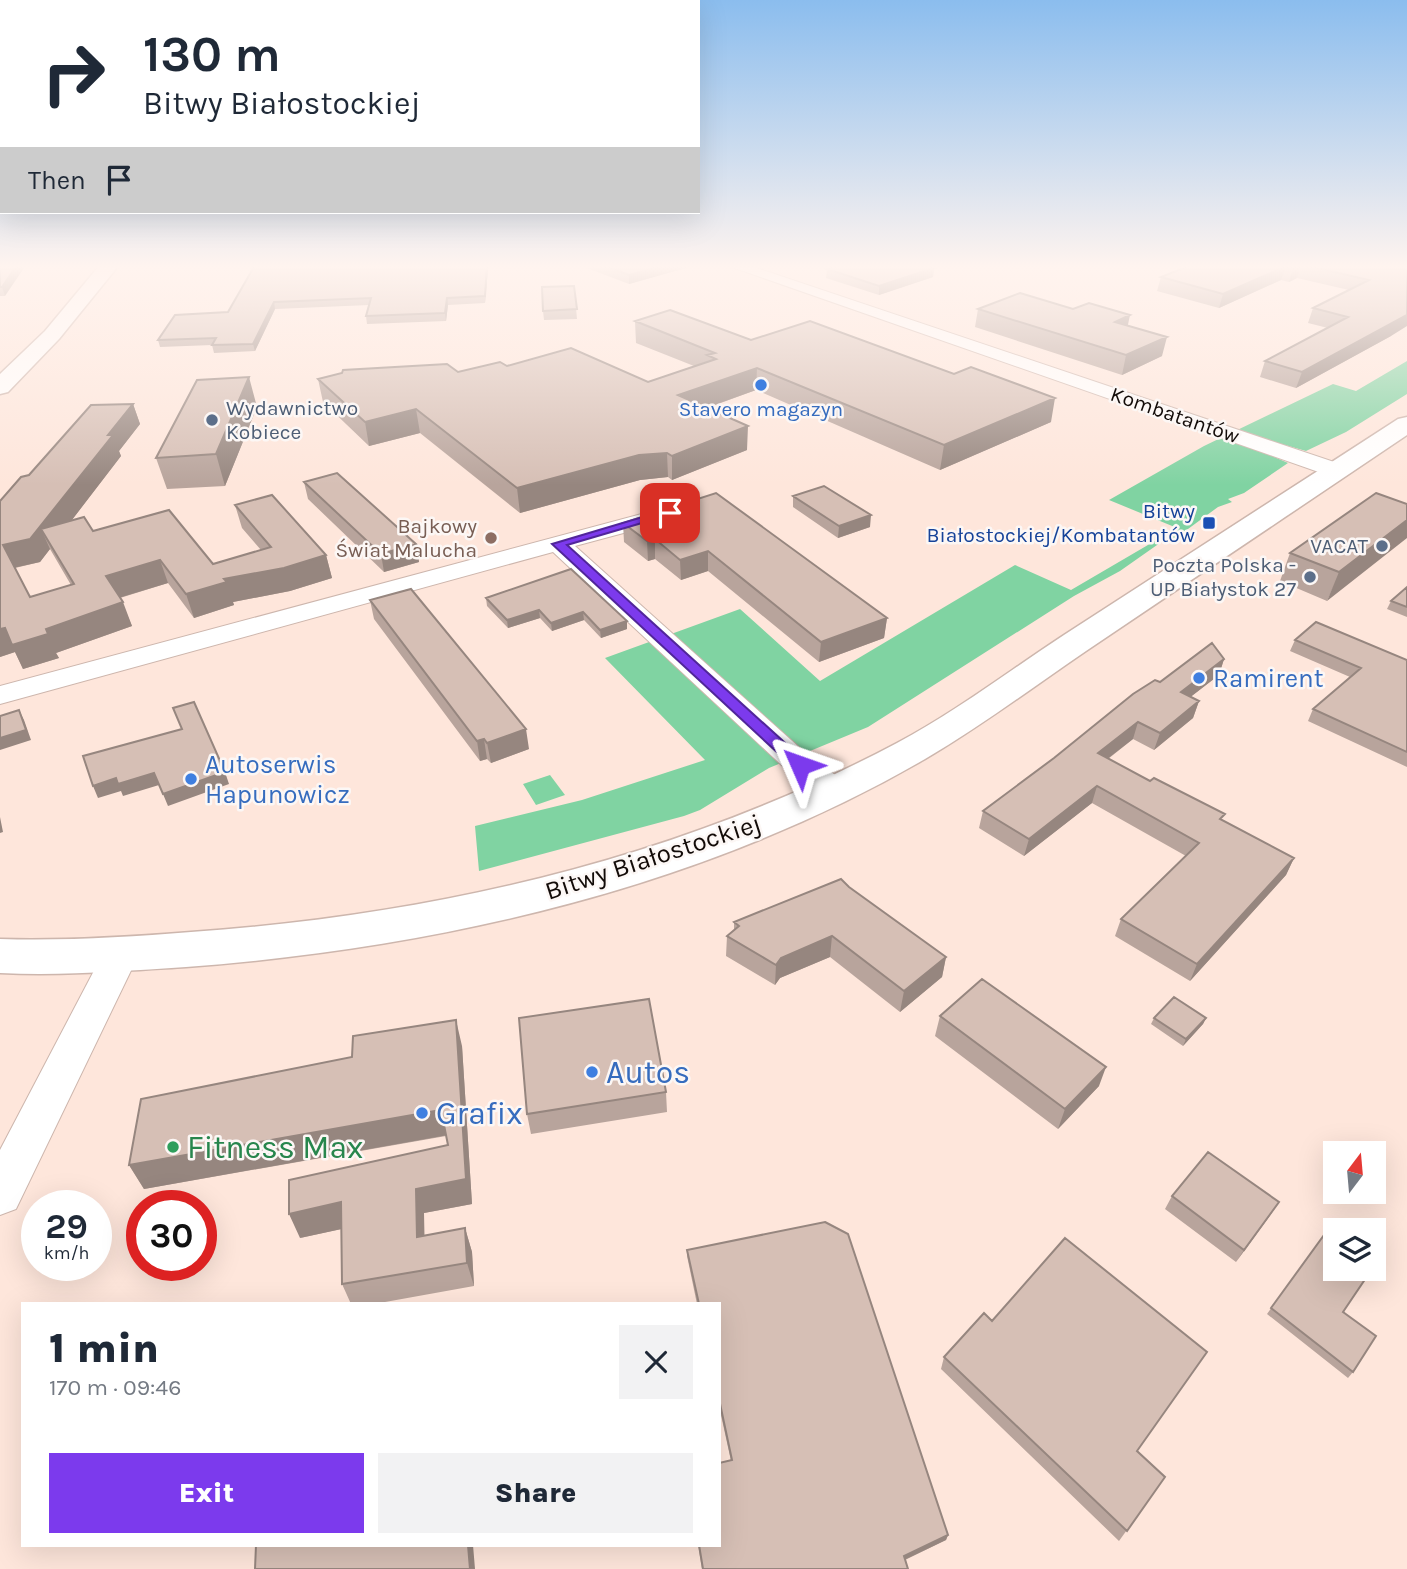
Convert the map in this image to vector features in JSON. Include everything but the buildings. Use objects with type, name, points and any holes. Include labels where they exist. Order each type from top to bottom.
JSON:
[{"type":"street","points":[[0,387],[48,338]]},
{"type":"street","name":"Kombatantów","points":[[948,338],[1338,471]]},
{"type":"street","name":"Bitwy Białostockiej","points":[[0,956],[222,949],[346,934],[433,919],[570,889],[680,854],[837,791],[913,750],[1407,425]]},
{"type":"street","points":[[0,695],[686,508]]},
{"type":"street","points":[[558,544],[800,765],[837,791]]},
{"type":"street","points":[[0,1194],[121,954]]},
{"type":"green space","points":[[1407,361],[1407,394],[1346,432],[1306,451],[1285,445],[1272,456],[1288,463],[1244,493],[1228,499],[1232,502],[1218,507],[1173,540],[1167,538],[1120,571],[1074,596],[868,727],[769,768],[700,810],[684,816],[479,871],[475,826],[582,800],[705,760],[605,658],[740,609],[820,681],[1015,565],[1071,590],[1177,528],[1109,500],[1204,446],[1333,384],[1356,391]]},
{"type":"green space","points":[[550,775],[565,795],[536,805],[523,784]]},
{"type":"place","name":"Stavero magazyn","points":[[761,385]]},
{"type":"place","name":"Wydawnictwo Kobiece","points":[[212,420]]},
{"type":"place","name":"Bitwy Białostockiej/Kombatantów","points":[[1209,523]]},
{"type":"place","name":"Bajkowy Świat Malucha","points":[[491,538]]},
{"type":"place","name":"VACAT","points":[[1382,546]]},
{"type":"place","name":"Poczta Polska - UP Białystok 27","points":[[1310,577]]},
{"type":"place","name":"Ramirent","points":[[1199,678]]},
{"type":"place","name":"Autoserwis Hapunowicz","points":[[191,779]]},
{"type":"place","name":"Autos","points":[[592,1072]]},
{"type":"place","name":"Grafix","points":[[422,1113]]},
{"type":"place","name":"Fitness Max","points":[[173,1147]]},
{"type":"route","points":[[670,513],[558,544],[800,765]]}]
